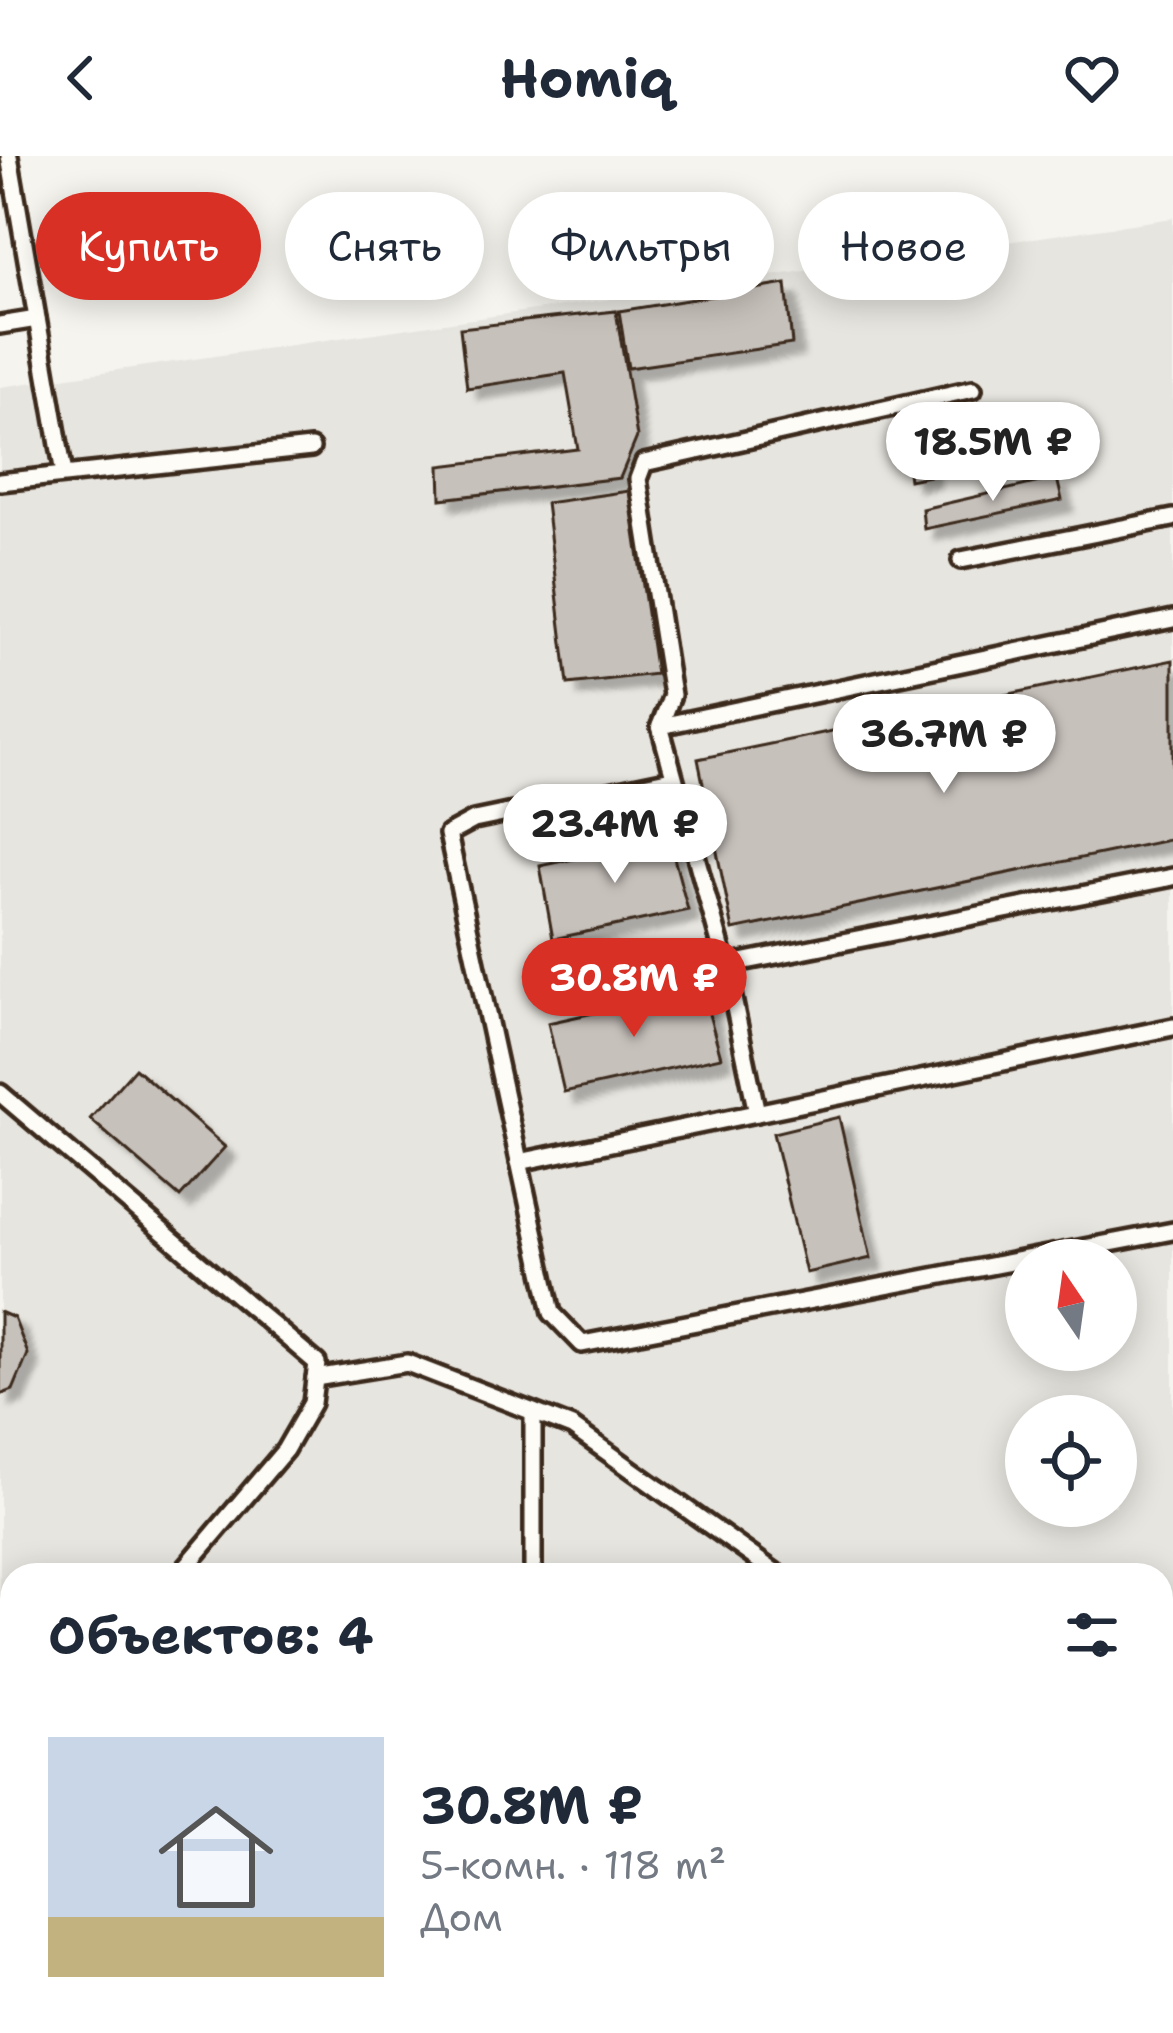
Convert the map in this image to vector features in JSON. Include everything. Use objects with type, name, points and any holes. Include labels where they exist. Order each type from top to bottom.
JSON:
[{"type":"lane","points":[[9,156],[64,474]]},
{"type":"lane","points":[[0,326],[37,319]]},
{"type":"lane","points":[[757,1113],[727,965],[660,726],[672,695],[638,479],[644,463],[973,389]]},
{"type":"lane","points":[[0,482],[311,448]]},
{"type":"lane","points":[[961,560],[1173,518]]},
{"type":"lane","points":[[660,726],[1173,619]]},
{"type":"lane","points":[[672,779],[474,820],[448,834],[552,1313],[581,1344],[1173,1231]]},
{"type":"lane","points":[[727,965],[1173,877]]},
{"type":"lane","points":[[519,1162],[1173,1027]]},
{"type":"lane","points":[[0,1093],[317,1364],[312,1403],[285,1450],[189,1563]]},
{"type":"lane","points":[[315,1378],[406,1363],[572,1427],[762,1563]]},
{"type":"lane","points":[[532,1412],[533,1563]]},
{"type":"shaded area","points":[[1173,218],[1173,1563],[0,1563],[0,387],[604,300],[774,300],[774,275],[798,272],[798,300],[1009,300],[1009,242]]},
{"type":"building","points":[[786,284],[792,344],[628,368],[619,311],[687,300],[774,300],[774,286]]},
{"type":"building","points":[[616,311],[637,437],[620,478],[441,499],[440,466],[578,449],[565,373],[467,388],[460,328]]},
{"type":"building","points":[[921,424],[929,476],[909,480],[902,428]]},
{"type":"building","points":[[1057,478],[1062,500],[924,529],[922,509]]},
{"type":"building","points":[[629,491],[656,674],[568,684],[546,503]]},
{"type":"building","points":[[1173,660],[1173,839],[733,930],[698,759]]},
{"type":"building","points":[[662,813],[688,910],[553,939],[540,866],[650,843],[645,816]]},
{"type":"building","points":[[702,989],[721,1057],[564,1092],[548,1023]]},
{"type":"building","points":[[135,1068],[225,1147],[180,1197],[90,1119]]},
{"type":"building","points":[[839,1117],[871,1258],[806,1273],[773,1133]]},
{"type":"building","points":[[0,1312],[14,1318],[28,1354],[13,1390],[0,1395]]}]
